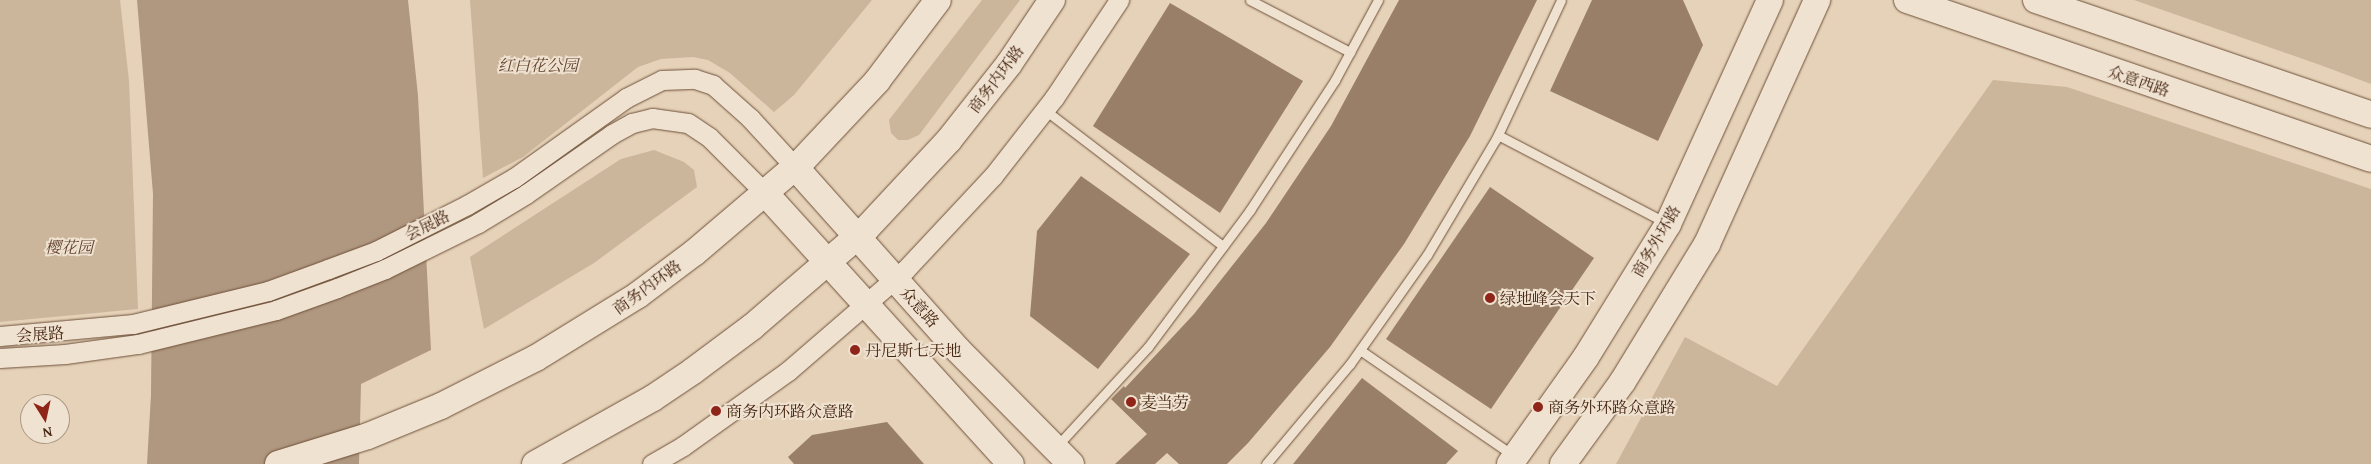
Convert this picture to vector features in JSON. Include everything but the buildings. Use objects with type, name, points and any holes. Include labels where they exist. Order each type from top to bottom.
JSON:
[{"type":"street","name":"商务内环路","points":[[278,464],[368,436],[450,402],[536,358],[602,319],[694,253],[795,167],[877,81],[938,0]]},
{"type":"street","name":"商务内环路","points":[[535,464],[653,398],[752,327],[858,237],[949,140],[1009,64],[1052,0]]},
{"type":"street","points":[[652,464],[683,446],[788,371],[895,279],[954,221],[1045,110],[1119,0]]},
{"type":"street","name":"商务外环路","points":[[1513,460],[1586,357],[1668,224],[1770,0]]},
{"type":"street","points":[[1563,464],[1622,381],[1707,244],[1817,0]]},
{"type":"street","name":"众意西路","points":[[1907,0],[2371,159]]},
{"type":"street","points":[[2036,0],[2371,114]]},
{"type":"street","name":"会展路","points":[[0,336],[120,326],[268,291],[376,250],[442,218],[514,178],[626,98],[662,80],[695,78],[713,85],[750,118],[795,167]]},
{"type":"street","name":"会展路","points":[[0,358],[119,346],[213,328],[276,310],[385,269],[441,242],[526,194],[612,134],[632,123],[652,118],[688,124],[709,137],[766,193]]},
{"type":"street","name":"众意路","points":[[795,167],[957,349],[1063,456]]},
{"type":"street","points":[[766,193],[1011,464]]},
{"type":"lane","points":[[1250,0],[1350,52]]},
{"type":"lane","points":[[1063,456],[1148,347],[1223,246],[1297,140],[1350,52],[1378,0]]},
{"type":"lane","points":[[1266,464],[1360,350],[1427,255],[1498,135],[1561,0]]},
{"type":"lane","points":[[1045,110],[1223,246]]},
{"type":"lane","points":[[1498,135],[1668,224]]},
{"type":"lane","points":[[1360,350],[1513,460]]},
{"type":"green space","name":"樱花园","points":[[0,0],[120,0],[129,81],[138,309],[0,322]]},
{"type":"green space","name":"红白花公园","points":[[470,0],[872,0],[794,95],[774,112],[730,73],[708,60],[693,57],[661,59],[638,67],[523,157],[483,178]]},
{"type":"green space","points":[[982,0],[1020,0],[919,135],[908,140],[898,140],[891,133],[889,120]]},
{"type":"green space","points":[[2134,0],[2371,0],[2371,84],[2323,66]]},
{"type":"green space","points":[[1993,80],[2067,87],[2371,189],[2371,464],[1616,464],[1685,337],[1777,386]]},
{"type":"green space","points":[[654,150],[684,162],[694,170],[697,187],[594,263],[484,329],[470,257],[621,159]]},
{"type":"shaded area","points":[[137,0],[408,0],[418,96],[431,350],[361,384],[359,464],[147,464],[151,395],[153,194]]},
{"type":"place","name":"绿地峰会天下","points":[[1490,298]]},
{"type":"place","name":"丹尼斯七天地","points":[[855,350]]},
{"type":"place","name":"麦当劳","points":[[1131,402]]},
{"type":"place","name":"商务外环路众意路","points":[[1538,407]]},
{"type":"place","name":"商务内环路众意路","points":[[716,411]]}]
